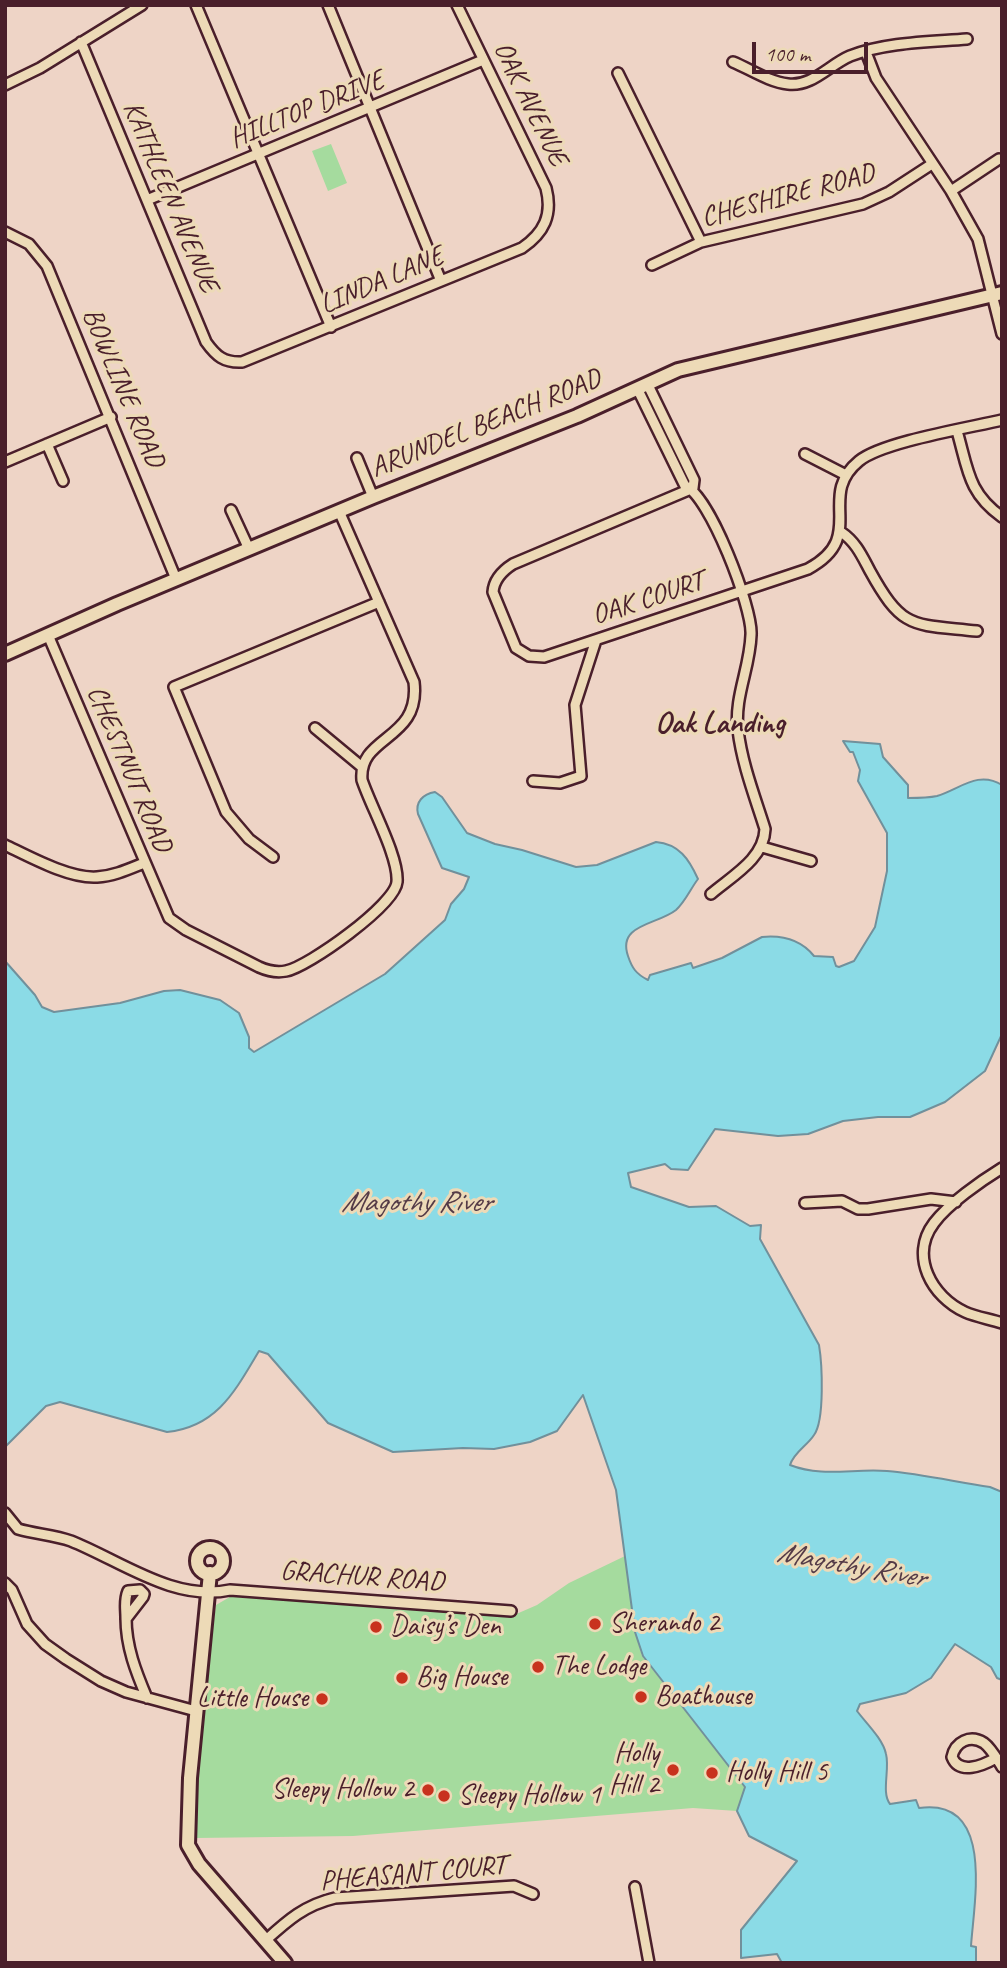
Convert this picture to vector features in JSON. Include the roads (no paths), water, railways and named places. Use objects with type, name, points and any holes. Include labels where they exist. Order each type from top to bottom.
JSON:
[{"type":"street","points":[[5,85],[142,5]]},
{"type":"street","points":[[196,5],[331,327]]},
{"type":"street","points":[[328,5],[441,281]]},
{"type":"street","name":"OAK AVENUE","points":[[457,5],[546,188],[549,212],[545,225]]},
{"type":"street","points":[[733,62],[778,82],[798,84],[816,78],[850,57],[866,51],[967,39]]},
{"type":"street","name":"KATHLEEN AVENUE","points":[[81,42],[206,342],[218,357],[227,362]]},
{"type":"street","points":[[866,51],[876,79],[951,191],[978,239],[997,294],[1002,334]]},
{"type":"street","name":"HILLTOP DRIVE","points":[[147,200],[484,60]]},
{"type":"street","points":[[618,73],[701,242]]},
{"type":"street","points":[[951,191],[999,159]]},
{"type":"street","name":"CHESHIRE ROAD","points":[[652,265],[701,242],[863,204],[889,192],[932,164]]},
{"type":"street","name":"LINDA LANE","points":[[227,362],[253,360],[522,248],[539,234],[545,225]]},
{"type":"street","name":"BOWLINE ROAD","points":[[5,232],[29,244],[47,266],[176,579]]},
{"type":"street","name":"ARUNDEL BEACH ROAD","points":[[5,654],[176,579],[577,416],[695,365],[997,294]]},
{"type":"street","points":[[642,386],[694,480],[693,488],[712,520],[744,591],[751,617],[747,661],[739,691],[737,729],[765,829],[762,848],[756,856],[711,894]]},
{"type":"street","points":[[5,462],[111,418]]},
{"type":"street","points":[[977,631],[921,625],[900,616],[886,599],[856,545],[841,532],[838,499],[846,475],[859,461],[881,449],[1002,420]]},
{"type":"street","points":[[957,431],[972,485],[984,503],[1002,517]]},
{"type":"street","points":[[47,444],[63,481]]},
{"type":"street","points":[[805,454],[846,475]]},
{"type":"street","points":[[357,458],[373,497]]},
{"type":"street","name":"OAK COURT","points":[[693,488],[513,564],[496,579],[493,592],[495,601],[513,642],[522,653],[544,657],[818,564],[833,548],[841,532]]},
{"type":"street","points":[[231,510],[249,549]]},
{"type":"street","points":[[315,728],[362,767],[368,755],[406,721],[415,699],[414,682],[339,511]]},
{"type":"street","points":[[273,857],[249,839],[226,812],[174,687],[379,602]]},
{"type":"street","name":"CHESTNUT ROAD","points":[[48,635],[163,909],[170,919],[188,931],[271,971],[293,969],[329,949],[387,902],[397,887],[395,864],[362,780],[362,767]]},
{"type":"street","points":[[533,781],[560,783],[582,776],[575,705],[596,640]]},
{"type":"street","points":[[5,845],[62,870],[88,877],[114,874],[144,863]]},
{"type":"street","points":[[762,848],[811,861]]},
{"type":"street","points":[[1002,1168],[956,1202],[933,1224],[924,1245],[924,1268],[936,1291],[964,1312],[1002,1323]]},
{"type":"street","points":[[805,1203],[842,1201],[858,1209],[868,1209],[931,1199],[956,1202]]},
{"type":"street","name":"GRACHUR ROAD","points":[[5,1513],[18,1529],[57,1536],[166,1584],[209,1594],[230,1590],[511,1611]]},
{"type":"street","points":[[210,1573],[187,1815],[188,1845],[199,1864],[285,1963]]},
{"type":"street","points":[[5,1583],[12,1590],[27,1624],[45,1644],[101,1681],[126,1692],[197,1711]]},
{"type":"street","points":[[126,1619],[126,1637],[147,1698]]},
{"type":"street","points":[[996,1758],[961,1768],[951,1757],[956,1745],[968,1739],[985,1744],[996,1758],[1002,1767]]},
{"type":"street","name":"PHEASANT COURT","points":[[266,1940],[298,1912],[315,1903],[335,1898],[514,1886],[533,1894]]},
{"type":"street","points":[[635,1887],[649,1963]]},
{"type":"water","name":"Magothy River","points":[[843,741],[880,744],[883,757],[908,785],[908,798],[937,796],[977,780],[985,779],[1002,785],[1002,1034],[985,1071],[945,1102],[910,1117],[843,1121],[808,1134],[778,1136],[715,1129],[688,1170],[671,1169],[665,1164],[628,1173],[631,1187],[689,1207],[716,1206],[750,1226],[761,1225],[760,1239],[819,1345],[820,1353],[820,1417],[814,1435],[794,1456],[790,1465],[826,1472],[900,1472],[990,1487],[1002,1492],[1002,1680],[997,1678],[991,1667],[955,1644],[931,1678],[906,1693],[860,1704],[857,1711],[884,1748],[887,1760],[886,1794],[890,1804],[916,1800],[919,1808],[943,1809],[960,1819],[970,1835],[975,1856],[976,1880],[971,1946],[976,1947],[976,1963],[782,1963],[777,1954],[741,1958],[741,1930],[797,1861],[749,1836],[737,1811],[745,1787],[643,1656],[635,1632],[616,1490],[583,1395],[557,1431],[530,1442],[494,1449],[393,1452],[328,1423],[268,1354],[259,1351],[223,1405],[199,1423],[184,1429],[167,1432],[60,1402],[46,1406],[5,1447],[5,961],[42,1007],[54,1012],[120,1003],[164,991],[180,990],[220,1000],[239,1013],[249,1037],[249,1048],[254,1052],[385,974],[445,920],[451,904],[464,889],[469,877],[442,868],[418,814],[421,799],[435,792],[442,797],[467,833],[495,844],[576,867],[597,865],[656,842],[677,849],[691,865],[698,879],[676,910],[633,931],[626,945],[631,964],[637,973],[648,980],[650,975],[691,963],[693,968],[722,958],[762,937],[791,940],[814,956],[833,957],[839,967],[854,961],[875,927],[887,871],[887,833],[858,781],[860,770],[853,752],[850,752]]},
{"type":"place","name":"Sherando 2","points":[[595,1624]]},
{"type":"place","name":"Daisy’s Den","points":[[376,1627]]},
{"type":"place","name":"The Lodge","points":[[538,1667]]},
{"type":"place","name":"Big House","points":[[402,1678]]},
{"type":"place","name":"Boathouse","points":[[641,1697]]},
{"type":"place","name":"Little House","points":[[322,1699]]},
{"type":"place","name":"Holly Hill 2","points":[[673,1770]]},
{"type":"place","name":"Holly Hill 5","points":[[712,1773]]},
{"type":"place","name":"Sleepy Hollow 2","points":[[428,1790]]},
{"type":"place","name":"Sleepy Hollow 1","points":[[444,1796]]},
{"type":"district","name":"Oak Landing","points":[[720,724]]}]
